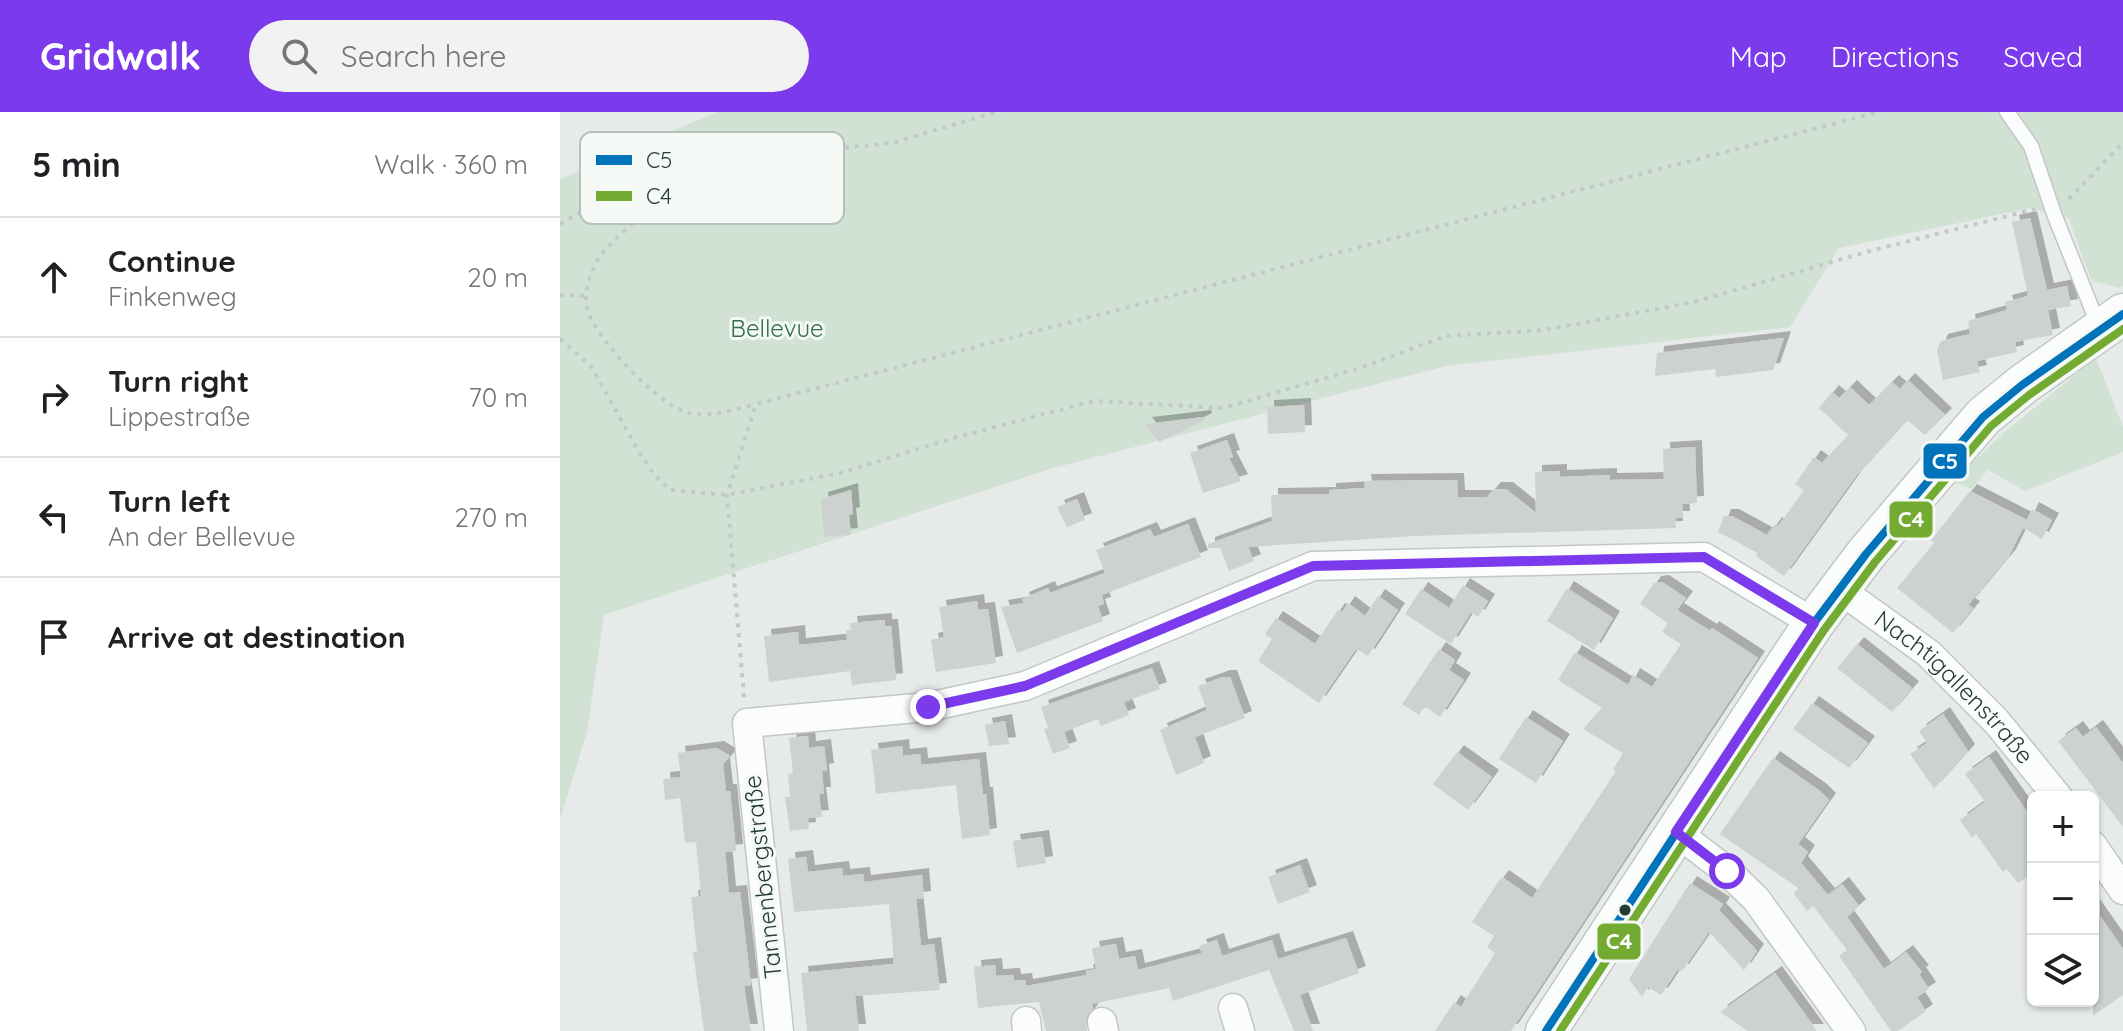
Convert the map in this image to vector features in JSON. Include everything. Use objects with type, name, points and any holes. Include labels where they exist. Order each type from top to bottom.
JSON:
[{"type":"main road","points":[[1546,1031],[1814,623],[1866,554],[1983,417],[2022,385],[2112,322]]},
{"type":"street","points":[[747,723],[928,707],[1025,686],[1313,566],[1704,557],[1814,623]]},
{"type":"street","name":"Nachtigallenstraße","points":[[1839,589],[1928,653],[1996,721],[2053,791]]},
{"type":"street","name":"Tannenbergstraße","points":[[747,723],[779,1031]]},
{"type":"street","points":[[1676,832],[1727,871],[1756,899],[1851,1031]]},
{"type":"street","points":[[2099,855],[2123,890]]},
{"type":"lane","points":[[2007,112],[2031,146],[2052,210],[2112,322]]},
{"type":"path","points":[[844,148],[892,143],[996,112]]},
{"type":"path","points":[[636,224],[611,243],[593,268],[585,296],[594,325],[632,373],[677,410],[712,414],[1879,112]]},
{"type":"path","points":[[560,339],[591,366],[639,452],[653,473],[670,490],[727,495],[840,473],[957,437],[1094,401],[1223,408],[1360,368],[1446,336],[1544,330],[1694,302],[1866,252],[2052,210],[2123,143]]},
{"type":"path","points":[[560,224],[580,213]]},
{"type":"path","points":[[560,295],[585,296]]},
{"type":"path","points":[[747,723],[727,495],[756,404]]},
{"type":"green space","name":"Bellevue","points":[[717,112],[2123,112],[2123,286],[2120,288],[2091,280],[2069,219],[2031,208],[1839,248],[1790,327],[1446,366],[1050,469],[604,615],[587,732],[560,820],[560,179],[580,170],[580,224],[844,224],[844,132],[670,132]]},
{"type":"green space","points":[[2096,358],[2123,427],[2123,452],[2025,491],[1988,470],[1971,489],[1953,481],[2007,430]]},
{"type":"building","points":[[2030,218],[2047,290],[2067,286],[2071,306],[2048,310],[2053,335],[2015,342],[2017,352],[1977,361],[1980,372],[1943,380],[1937,350],[1941,341],[1970,334],[1968,321],[2007,310],[2005,302],[2028,296],[2012,222]]},
{"type":"building","points":[[1784,338],[1773,370],[1716,377],[1715,369],[1655,376],[1657,353]]},
{"type":"building","points":[[1908,380],[1945,415],[1925,435],[1907,420],[1856,476],[1784,576],[1756,556],[1758,553],[1718,532],[1724,516],[1732,516],[1767,535],[1775,524],[1778,526],[1804,490],[1795,484],[1814,457],[1822,463],[1848,435],[1819,408],[1832,392],[1839,398],[1850,387],[1869,405],[1892,382],[1900,389]]},
{"type":"building","points":[[1304,405],[1305,432],[1268,434],[1267,407]]},
{"type":"building","points":[[1204,417],[1205,420],[1159,442],[1145,424]]},
{"type":"building","points":[[1227,440],[1233,457],[1229,458],[1241,481],[1203,493],[1190,453]]},
{"type":"building","points":[[1695,447],[1697,503],[1682,504],[1683,518],[1675,518],[1676,528],[1414,536],[1248,547],[1254,561],[1229,571],[1220,548],[1208,548],[1208,544],[1272,521],[1271,495],[1329,494],[1329,490],[1365,488],[1364,481],[1457,480],[1458,497],[1487,497],[1494,489],[1506,489],[1536,513],[1535,472],[1560,471],[1560,477],[1610,475],[1610,480],[1664,479],[1663,449]]},
{"type":"building","points":[[851,490],[851,535],[824,537],[821,499]]},
{"type":"building","points":[[1970,491],[2027,520],[2009,556],[1968,605],[1973,608],[1953,633],[1897,588],[1934,543],[1931,540]]},
{"type":"building","points":[[1077,499],[1085,520],[1067,527],[1057,507]]},
{"type":"building","points":[[2032,509],[2052,520],[2042,539],[2023,528]]},
{"type":"building","points":[[1188,524],[1201,557],[1102,595],[1104,604],[1098,606],[1103,621],[1017,653],[1001,607],[1024,603],[1022,599],[1048,588],[1050,593],[1105,573],[1096,550],[1150,529],[1154,537]]},
{"type":"building","points":[[1662,582],[1686,598],[1677,610],[1758,658],[1511,1031],[1435,1031],[1454,1002],[1461,1007],[1495,953],[1487,947],[1494,936],[1472,922],[1498,882],[1502,877],[1532,898],[1616,771],[1613,769],[1623,753],[1583,729],[1602,708],[1558,680],[1575,652],[1628,685],[1633,675],[1652,687],[1681,644],[1662,632],[1668,623],[1640,604],[1654,583]]},
{"type":"building","points":[[1463,585],[1488,601],[1478,617],[1471,612],[1451,644],[1405,614],[1421,589],[1449,608]]},
{"type":"building","points":[[1567,588],[1613,618],[1594,650],[1547,621]]},
{"type":"building","points":[[1378,596],[1398,610],[1368,656],[1356,649],[1319,703],[1258,661],[1272,639],[1265,634],[1276,618],[1315,644],[1338,610],[1342,612],[1348,603],[1365,616]]},
{"type":"building","points":[[977,601],[978,610],[988,609],[996,663],[936,672],[931,640],[944,637],[939,607]]},
{"type":"building","points":[[885,620],[885,626],[891,626],[896,680],[852,685],[850,671],[769,682],[764,636],[798,632],[799,645],[847,640],[846,630],[851,630],[850,623]]},
{"type":"building","points":[[1857,644],[1912,688],[1892,712],[1837,668]]},
{"type":"building","points":[[1439,649],[1455,660],[1449,670],[1464,680],[1440,717],[1425,706],[1419,715],[1402,704]]},
{"type":"building","points":[[1152,668],[1160,689],[1124,702],[1129,715],[1101,726],[1098,719],[1064,732],[1070,748],[1053,754],[1044,729],[1048,728],[1041,707]]},
{"type":"building","points":[[1230,677],[1245,718],[1195,737],[1204,763],[1176,775],[1160,730],[1207,710],[1198,686]]},
{"type":"building","points":[[1812,703],[1868,743],[1849,768],[1793,729]]},
{"type":"building","points":[[1943,714],[1968,751],[1934,789],[1910,754],[1927,743],[1919,731]]},
{"type":"building","points":[[1526,717],[1563,741],[1536,783],[1499,759]]},
{"type":"building","points":[[1005,721],[1009,744],[989,746],[985,725]]},
{"type":"building","points":[[2096,727],[2123,763],[2123,827],[2099,791],[2096,791],[2058,741],[2076,728],[2083,737]]},
{"type":"building","points":[[808,736],[809,748],[824,746],[827,770],[822,771],[824,794],[819,794],[822,817],[808,818],[809,829],[790,831],[785,797],[790,797],[788,774],[793,773],[789,738]]},
{"type":"building","points":[[902,746],[903,756],[920,754],[921,765],[979,759],[990,835],[962,839],[956,785],[876,794],[871,750]]},
{"type":"building","points":[[717,748],[730,756],[723,764],[726,791],[730,791],[736,851],[725,852],[729,893],[740,892],[751,985],[744,986],[751,1031],[704,1031],[693,952],[697,952],[691,897],[701,896],[696,842],[685,843],[680,798],[665,800],[663,779],[681,777],[678,753]]},
{"type":"building","points":[[1457,752],[1492,777],[1468,810],[1433,784]]},
{"type":"building","points":[[1989,757],[2027,811],[2027,877],[2018,883],[2007,869],[2003,872],[1976,834],[1972,838],[1960,820],[1985,802],[1965,774]]},
{"type":"building","points":[[1773,758],[1829,800],[1798,844],[1808,852],[1801,863],[1828,895],[1842,884],[1859,906],[1847,917],[1884,969],[1906,952],[1922,972],[1919,974],[1929,989],[1917,997],[1926,1011],[1898,1031],[1891,1031],[1839,956],[1847,950],[1813,906],[1807,911],[1794,894],[1798,888],[1720,834]]},
{"type":"building","points":[[1042,837],[1046,863],[1017,868],[1013,841]]},
{"type":"building","points":[[806,857],[808,872],[842,868],[843,876],[863,874],[864,882],[922,875],[924,898],[916,899],[921,946],[934,944],[940,990],[855,996],[859,1031],[807,1031],[801,973],[893,964],[893,949],[889,904],[794,912],[788,859]]},
{"type":"building","points":[[1300,865],[1310,892],[1278,904],[1268,877]]},
{"type":"building","points":[[1690,883],[1723,904],[1719,910],[1757,951],[1744,970],[1709,932],[1661,995],[1648,987],[1642,997],[1629,979]]},
{"type":"building","points":[[2099,915],[2123,949],[2123,995],[2093,1016],[2093,1007],[2099,1007]]},
{"type":"building","points":[[1346,938],[1359,973],[1300,995],[1313,1031],[1294,1031],[1269,970],[1173,1001],[1169,988],[1092,1004],[1093,1008],[1086,1018],[1087,1031],[1046,1031],[1039,1002],[978,1008],[974,967],[995,965],[996,976],[1013,975],[1014,981],[1025,980],[1026,986],[1087,975],[1086,971],[1096,969],[1092,948],[1116,944],[1119,959],[1135,956],[1138,970],[1202,953],[1199,946],[1217,940],[1222,956],[1272,940],[1278,959]]},
{"type":"building","points":[[1775,973],[1817,1031],[1748,1031],[1720,1012]]},
{"type":"transit line","name":"C5","points":[[1546,1031],[1814,623],[1866,554],[1983,417],[2022,385],[2123,314]]},
{"type":"transit line","name":"C4","points":[[1560,1031],[1824,630],[1875,562],[1991,426],[2029,395],[2123,329]]},
{"type":"route","points":[[928,707],[1025,686],[1313,566],[1704,557],[1814,623],[1676,832],[1727,871]]}]
